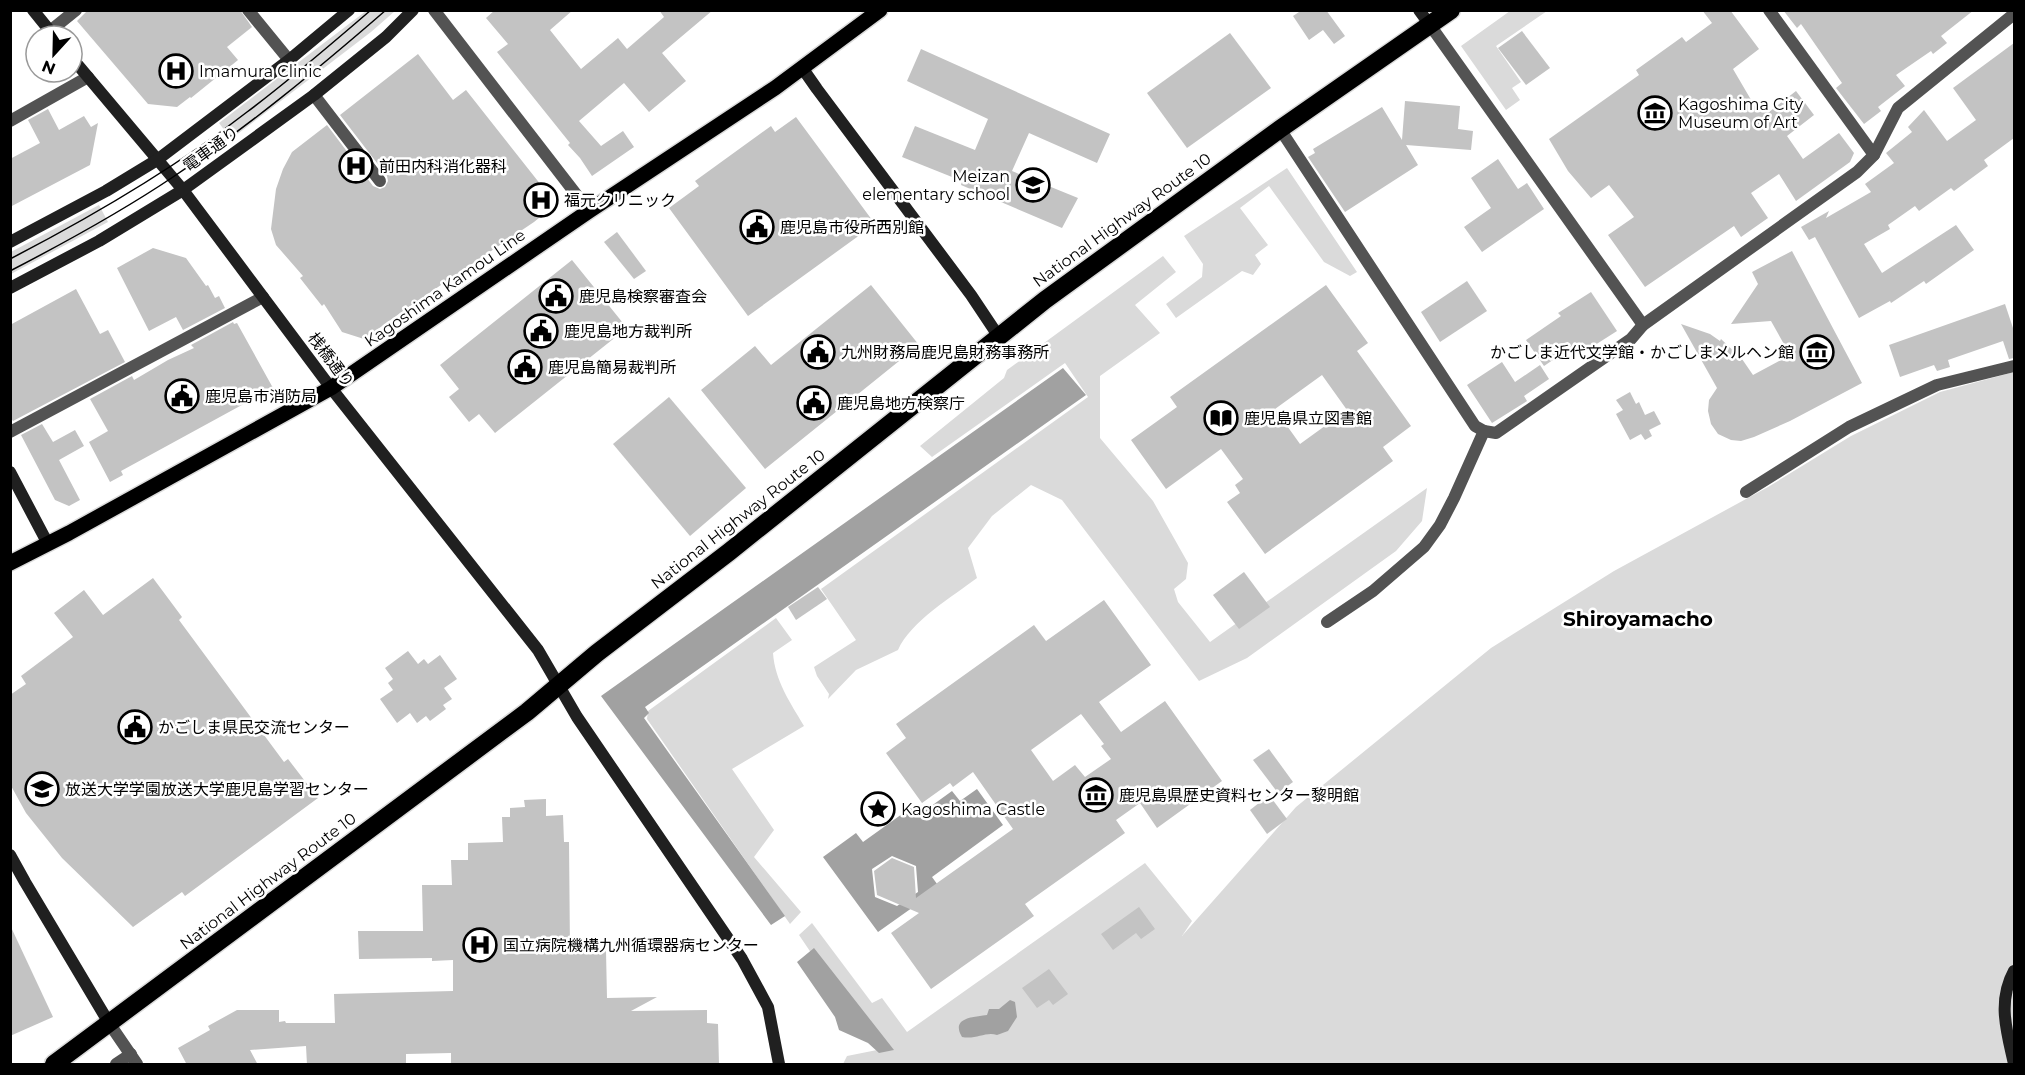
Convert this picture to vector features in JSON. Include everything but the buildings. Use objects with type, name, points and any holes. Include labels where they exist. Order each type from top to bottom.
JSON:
[{"type":"highway","name":"National Highway Route 10","points":[[54,1065],[518,719],[597,653],[729,552],[1045,300],[1280,129],[1450,10]]},
{"type":"main road","name":"Kagoshima Kamou Line","points":[[10,563],[331,388],[589,211],[803,69],[880,10]]},
{"type":"street","points":[[33,10],[44,24]]},
{"type":"street","points":[[62,24],[76,10]]},
{"type":"street","points":[[248,10],[289,60]]},
{"type":"street","name":"電車通り","points":[[10,242],[157,160],[289,60],[349,10]]},
{"type":"street","name":"電車通り","points":[[10,288],[99,241],[183,190],[314,95],[386,37],[413,10]]},
{"type":"street","points":[[434,10],[589,211]]},
{"type":"street","points":[[1419,10],[1643,326]]},
{"type":"street","points":[[1769,10],[1874,155]]},
{"type":"street","points":[[1280,129],[1475,426],[1484,431],[1496,433],[1631,339],[1643,326],[1857,172],[1874,155],[1899,108],[2014,14]]},
{"type":"street","points":[[803,69],[971,295],[999,337]]},
{"type":"street","name":"桟橋通り","points":[[84,72],[183,190],[331,388],[438,526],[531,640],[577,717],[742,959],[768,1007],[779,1065]]},
{"type":"street","points":[[10,121],[88,77]]},
{"type":"street","points":[[314,95],[380,181]]},
{"type":"street","points":[[10,432],[263,297]]},
{"type":"street","points":[[1746,492],[1849,427],[1937,385],[2014,366]]},
{"type":"street","points":[[1328,622],[1373,591],[1424,547],[1440,525],[1454,498],[1484,431]]},
{"type":"street","points":[[10,472],[48,544]]},
{"type":"street","points":[[10,855],[109,1023],[134,1059],[116,1065]]},
{"type":"street","points":[[2014,971],[2007,983],[2004,1007],[2014,1065]]},
{"type":"shaded area","points":[[366,11],[395,11],[231,139],[219,123]]},
{"type":"shaded area","points":[[1510,11],[1547,11],[1496,46],[1521,82],[1512,88],[1520,100],[1506,110],[1461,46]]},
{"type":"shaded area","points":[[1287,168],[1357,272],[1350,276],[1324,262],[1269,186],[1240,208],[1268,245],[1255,255],[1261,264],[1253,275],[1242,271],[1176,318],[1166,304],[1202,277],[1203,264],[1184,236]]},
{"type":"shaded area","points":[[99,205],[108,222],[11,274],[11,252]]},
{"type":"shaded area","points":[[1163,256],[1176,272],[1135,305],[1160,333],[1100,376],[1100,438],[1153,501],[1188,563],[1186,579],[1174,589],[1178,602],[1210,642],[1427,488],[1422,521],[1396,551],[1247,658],[1199,681],[1062,500],[1031,485],[992,516],[968,548],[977,578],[922,619],[904,639],[898,650],[856,670],[828,699],[829,694],[814,667],[856,640],[821,589],[1088,397],[1065,363],[932,457],[920,446],[1004,378],[1007,370]]},
{"type":"shaded area","points":[[1063,368],[1086,395],[645,707],[649,713],[644,718],[785,916],[771,925],[601,696]]},
{"type":"shaded area","points":[[2014,372],[2014,1064],[843,1064],[847,1056],[877,1050],[799,935],[812,923],[872,1003],[882,998],[907,1032],[1145,863],[1192,921],[1182,936],[1296,807],[1491,648],[1614,571],[1768,487],[1851,436],[1940,392]]},
{"type":"shaded area","points":[[776,618],[792,640],[773,653],[774,663],[784,691],[804,726],[732,769],[774,830],[754,857],[801,912],[790,924],[647,719],[648,711]]},
{"type":"shaded area","points":[[977,789],[1003,825],[932,877],[940,888],[878,932],[823,857],[856,833],[863,842],[916,804],[923,812],[952,791],[960,801]],"holes":[[[892,856],[916,866],[918,892],[897,906],[875,897],[872,869]]]},
{"type":"shaded area","points":[[814,948],[894,1050],[879,1053],[868,1043],[839,1030],[835,1017],[797,962]]},
{"type":"shaded area","points":[[1010,1000],[1015,1002],[1017,1017],[1008,1031],[997,1035],[962,1037],[959,1030],[961,1022],[987,1015],[989,1009],[999,1009]]},
{"type":"tram line","points":[[10,259],[102,209],[191,153],[279,87],[371,10]]},
{"type":"tram line","points":[[10,271],[113,214],[201,158],[282,97],[386,10]]},
{"type":"place","name":"Imamura Clinic","points":[[176,71]]},
{"type":"place","name":"Kagoshima City Museum of Art","points":[[1655,113]]},
{"type":"place","name":"前田内科消化器科","points":[[356,166]]},
{"type":"place","name":"Meizan elementary school","points":[[1033,185]]},
{"type":"place","name":"福元クリニック","points":[[541,200]]},
{"type":"place","name":"鹿児島市役所西別館","points":[[757,227]]},
{"type":"place","name":"鹿児島検察審査会","points":[[556,296]]},
{"type":"place","name":"鹿児島地方裁判所","points":[[541,331]]},
{"type":"place","name":"九州財務局鹿児島財務事務所","points":[[818,352]]},
{"type":"place","name":"かごしま近代文学館・かごしまメルヘン館","points":[[1817,352]]},
{"type":"place","name":"鹿児島簡易裁判所","points":[[525,367]]},
{"type":"place","name":"鹿児島市消防局","points":[[182,396]]},
{"type":"place","name":"鹿児島地方検察庁","points":[[814,403]]},
{"type":"place","name":"鹿児島県立図書館","points":[[1221,418]]},
{"type":"place","name":"かごしま県民交流センター","points":[[135,727]]},
{"type":"place","name":"放送大学学園放送大学鹿児島学習センター","points":[[42,789]]},
{"type":"place","name":"鹿児島県歴史資料センター黎明館","points":[[1096,795]]},
{"type":"place","name":"Kagoshima Castle","points":[[878,809]]},
{"type":"place","name":"国立病院機構九州循環器病センター","points":[[480,945]]},
{"type":"district","name":"Shiroyamacho","points":[[1638,619]]}]
